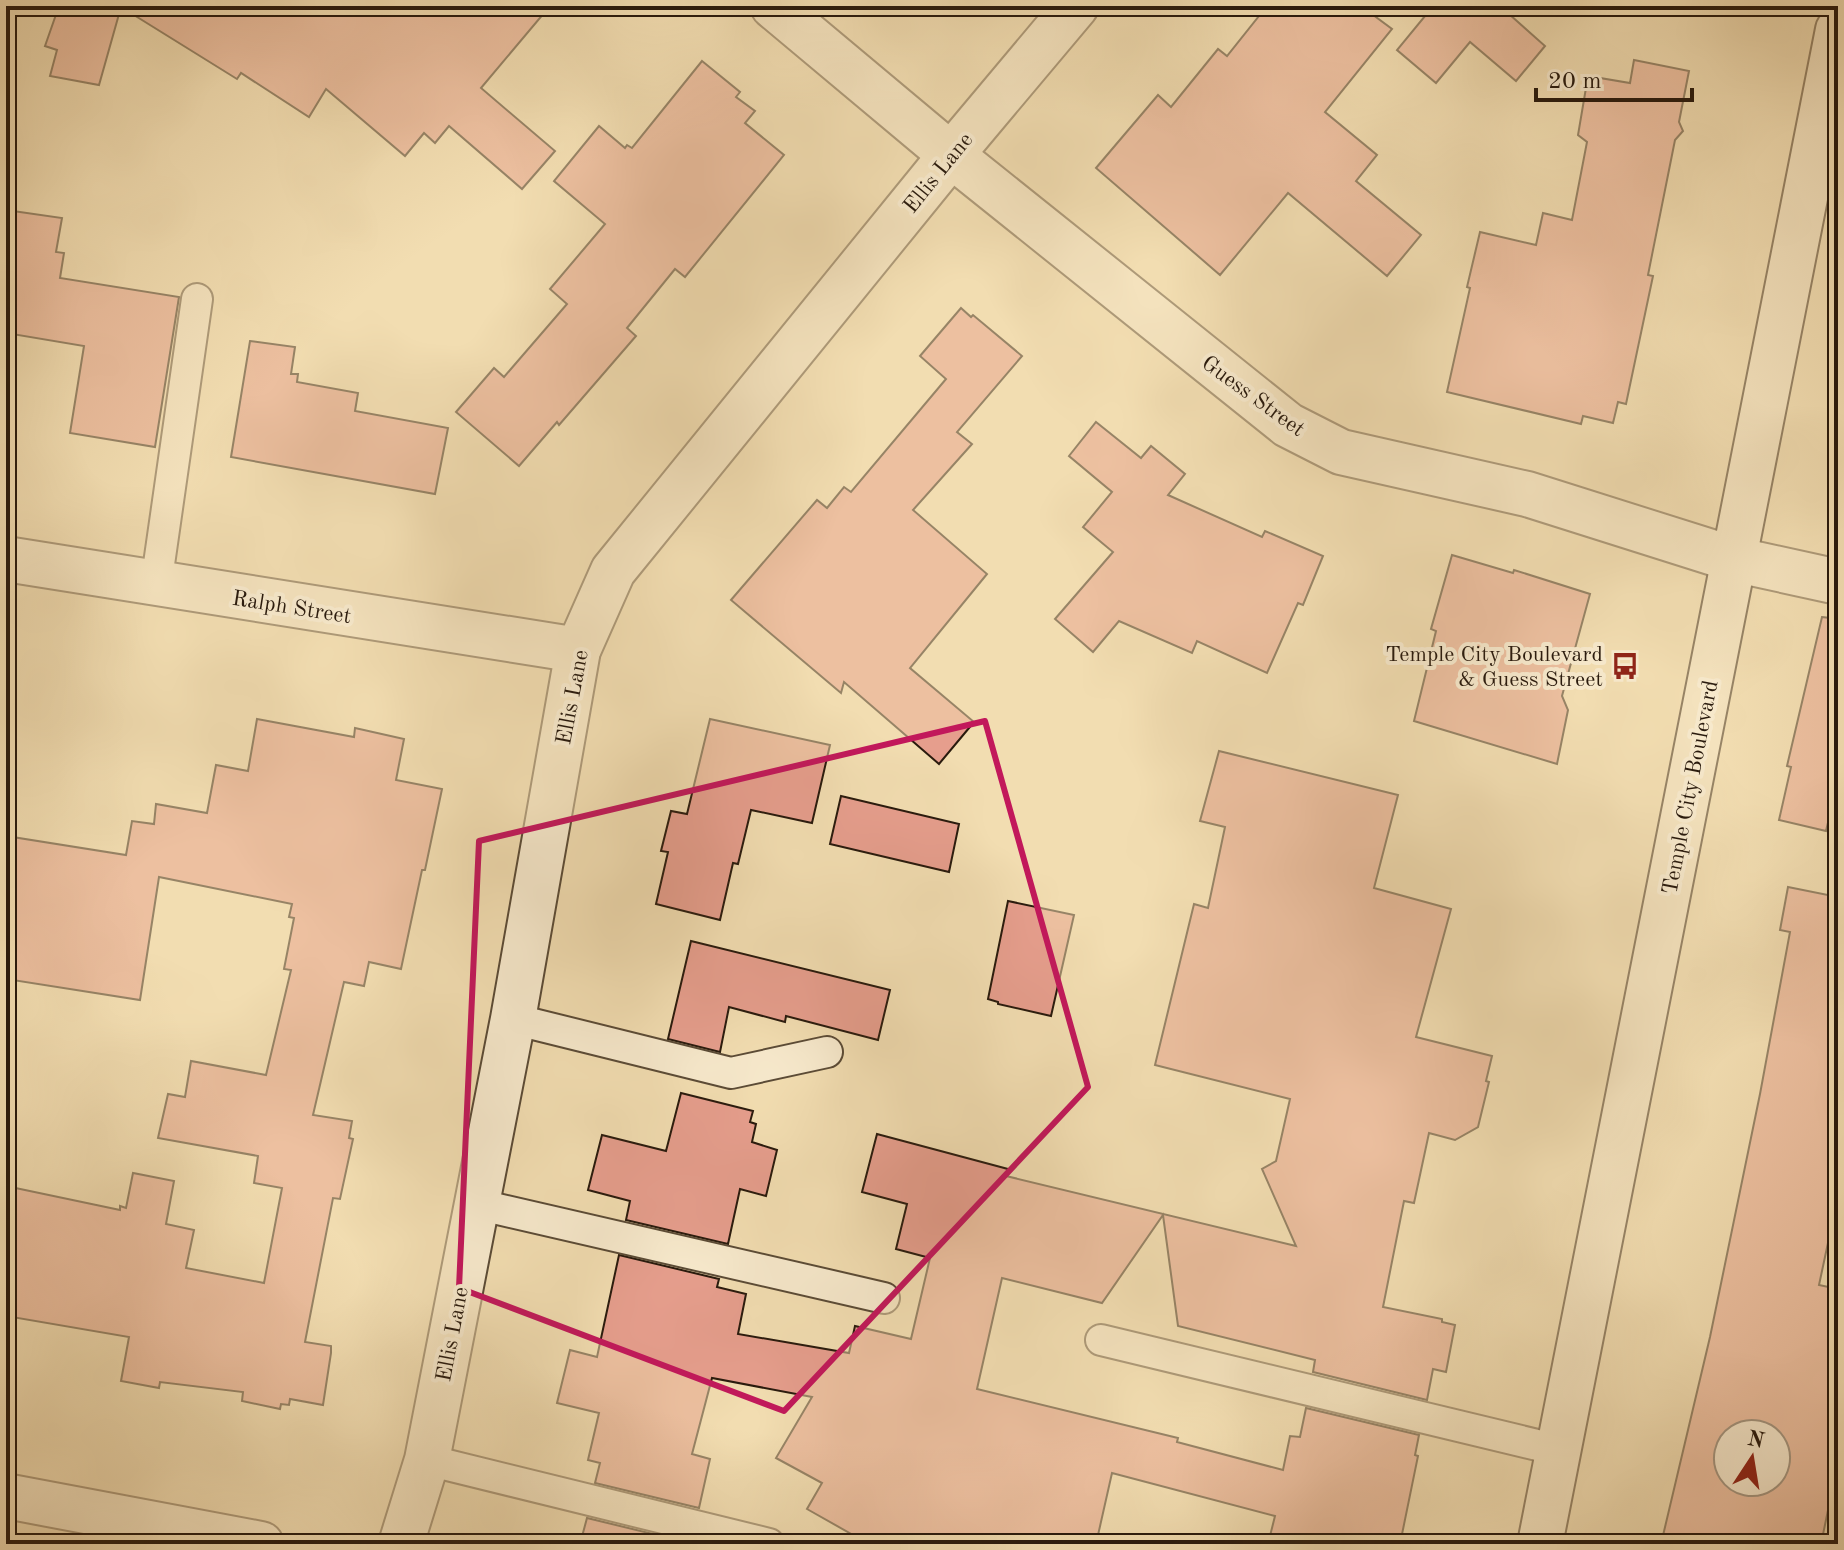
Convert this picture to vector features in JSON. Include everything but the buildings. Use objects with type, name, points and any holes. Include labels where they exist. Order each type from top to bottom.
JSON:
[{"type":"street","name":"Guess Street","points":[[773,6],[951,155],[1288,425],[1341,452],[1527,494],[1733,559],[1838,582]]},
{"type":"street","name":"Ellis Lane","points":[[401,1544],[427,1460],[513,1019],[578,650],[613,571],[1076,6]]},
{"type":"street","name":"Temple City Boulevard","points":[[1540,1544],[1838,30]]},
{"type":"street","name":"Ralph Street","points":[[6,559],[578,650]]},
{"type":"street","points":[[6,1496],[261,1544]]},
{"type":"lane","points":[[156,585],[197,299]]},
{"type":"lane","points":[[513,1019],[731,1073],[827,1052]]},
{"type":"lane","points":[[476,1204],[884,1298]]},
{"type":"lane","points":[[1101,1340],[1558,1450]]},
{"type":"lane","points":[[427,1460],[769,1544]]},
{"type":"highlighted area","points":[[985,721],[1088,1087],[784,1411],[459,1288],[479,841]]},
{"type":"place","name":"Temple City Boulevard & Guess Street","points":[[1625,666]]}]
